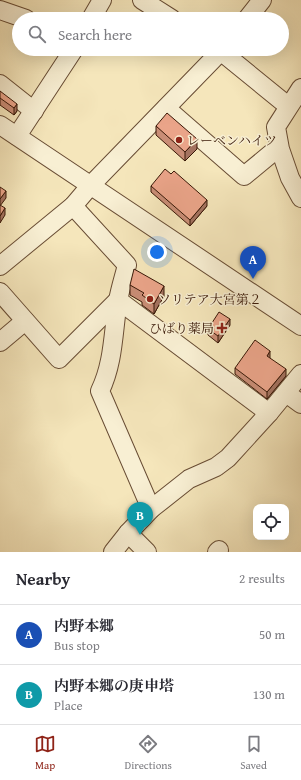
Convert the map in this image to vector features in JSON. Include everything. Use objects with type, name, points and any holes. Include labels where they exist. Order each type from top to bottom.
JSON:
[{"type":"street","points":[[0,6],[3,0]]},
{"type":"street","points":[[95,12],[102,0]]},
{"type":"street","points":[[142,0],[161,12]]},
{"type":"street","points":[[253,12],[262,0]]},
{"type":"street","points":[[0,10],[12,14]]},
{"type":"street","points":[[17,136],[69,56]]},
{"type":"street","points":[[0,266],[73,206],[90,186],[215,56]]},
{"type":"street","points":[[228,56],[288,106]]},
{"type":"street","points":[[0,84],[34,111]]},
{"type":"street","points":[[301,88],[288,106],[276,127],[280,149],[290,178],[301,198]]},
{"type":"street","points":[[166,108],[244,176],[272,152]]},
{"type":"street","points":[[0,125],[301,326]]},
{"type":"street","points":[[73,206],[127,265],[118,300],[112,350],[107,374],[100,391],[151,509]]},
{"type":"street","points":[[0,292],[59,359],[118,300]]},
{"type":"street","points":[[118,300],[270,413]]},
{"type":"street","points":[[0,342],[25,321]]},
{"type":"street","points":[[113,552],[128,533],[151,509],[189,479],[216,467],[228,458],[270,413],[301,374]]},
{"type":"street","points":[[286,393],[301,404]]},
{"type":"street","points":[[128,533],[147,552]]},
{"type":"building","points":[[0,91],[17,104],[14,108],[0,98]]},
{"type":"building","points":[[167,113],[197,139],[185,152],[156,126]]},
{"type":"building","points":[[165,169],[171,174],[174,171],[207,200],[190,220],[151,186]]},
{"type":"building","points":[[0,187],[6,191],[0,199]]},
{"type":"building","points":[[0,205],[5,208],[0,216]]},
{"type":"building","points":[[134,269],[164,286],[154,304],[142,295],[144,293],[130,285]]},
{"type":"building","points":[[219,312],[230,319],[218,336],[208,329]]},
{"type":"building","points":[[255,340],[270,351],[267,356],[286,369],[267,392],[235,368]]},
{"type":"place","name":"レーベンハイツ","points":[[179,140]]},
{"type":"place","name":"内野本郷","points":[[253,279]]},
{"type":"place","name":"ソリテア大宮第２","points":[[150,299]]},
{"type":"place","name":"ひばり薬局","points":[[222,328]]},
{"type":"place","name":"内野本郷の庚申塔","points":[[140,535]]}]
